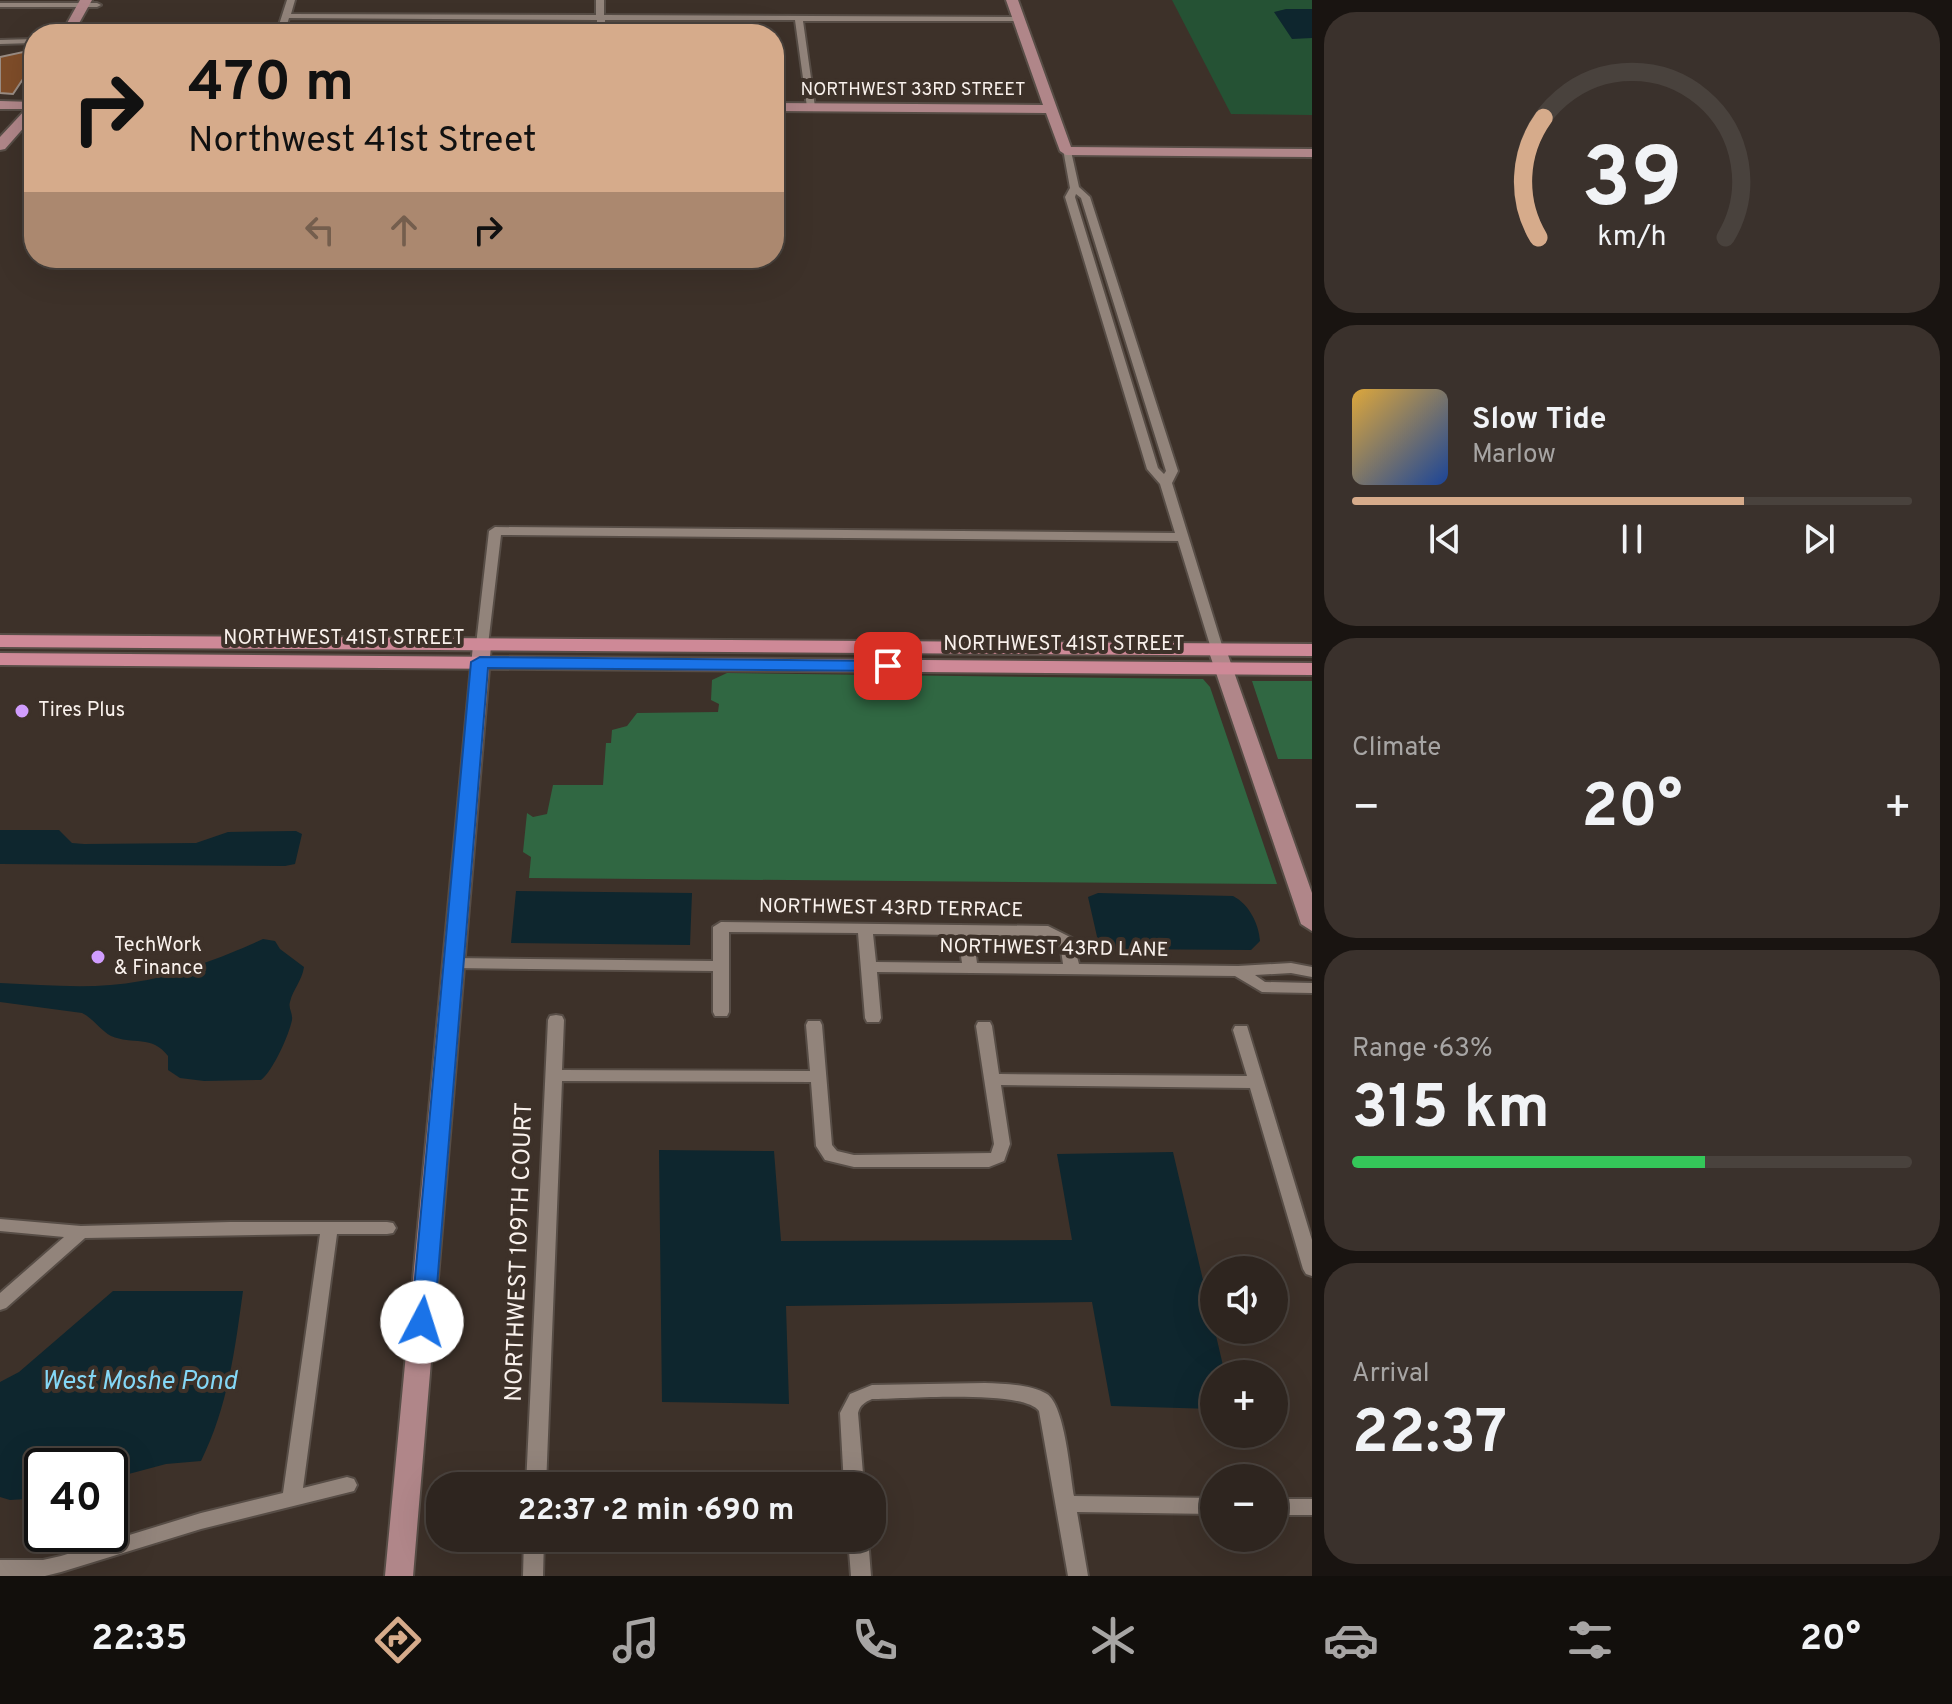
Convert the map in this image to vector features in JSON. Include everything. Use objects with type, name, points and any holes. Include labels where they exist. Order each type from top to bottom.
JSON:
[{"type":"main road","name":"NORTHWEST 41ST STREET","points":[[0,641],[481,654],[1219,657],[1312,653]]},
{"type":"main road","name":"NORTHWEST 41ST STREET","points":[[0,659],[939,649],[983,653],[1219,657],[1312,669]]},
{"type":"street","points":[[283,24],[291,0]]},
{"type":"street","points":[[600,0],[600,24]]},
{"type":"street","points":[[1012,0],[1053,109],[1075,188],[1085,197],[1172,471],[1166,483]]},
{"type":"street","points":[[0,5],[91,3]]},
{"type":"street","points":[[75,24],[91,3]]},
{"type":"street","points":[[85,24],[91,3]]},
{"type":"street","points":[[286,16],[1019,19]]},
{"type":"street","points":[[799,18],[811,107]]},
{"type":"street","points":[[0,42],[24,41]]},
{"type":"street","points":[[0,108],[24,106]]},
{"type":"street","name":"NORTHWEST 33RD STREET","points":[[784,107],[1053,109]]},
{"type":"street","points":[[0,146],[24,116]]},
{"type":"street","points":[[1066,151],[1312,153]]},
{"type":"street","points":[[1075,188],[1070,197],[1153,469],[1166,483],[1219,657],[1304,874],[1312,924]]},
{"type":"street","points":[[399,1576],[481,654],[495,531],[1181,537]]},
{"type":"street","name":"NORTHWEST 43RD TERRACE","points":[[721,966],[721,927],[1042,931],[1060,935],[1069,945],[1072,969]]},
{"type":"street","points":[[865,929],[873,1018]]},
{"type":"street","points":[[965,930],[970,969]]},
{"type":"street","points":[[454,963],[721,966],[721,1012]]},
{"type":"street","name":"NORTHWEST 43RD LANE","points":[[869,967],[1245,971],[1291,968],[1304,971]]},
{"type":"street","name":"NORTHWEST 43RD LANE","points":[[1245,971],[1256,985],[1304,971]]},
{"type":"street","name":"NORTHWEST 43RD LANE","points":[[1277,981],[1312,988]]},
{"type":"street","name":"NORTHWEST 109TH COURT","points":[[537,1472],[556,1020]]},
{"type":"street","points":[[814,1025],[823,1142],[831,1156],[854,1161],[974,1161],[994,1160],[1000,1155],[1002,1144],[984,1026]]},
{"type":"street","points":[[1241,1030],[1312,1269]]},
{"type":"street","points":[[554,1075],[818,1077]]},
{"type":"street","points":[[993,1079],[1255,1082]]},
{"type":"street","points":[[0,1225],[81,1232],[387,1228]]},
{"type":"street","points":[[292,1498],[329,1229]]},
{"type":"street","points":[[0,1303],[81,1232]]},
{"type":"street","points":[[853,1472],[849,1413],[852,1402],[859,1396],[872,1392],[1013,1392],[1037,1397],[1049,1411],[1078,1576]]},
{"type":"street","points":[[0,1568],[43,1568],[61,1564],[189,1524],[347,1485]]},
{"type":"street","points":[[1067,1504],[1200,1506]]},
{"type":"street","points":[[1288,1507],[1312,1507]]},
{"type":"street","points":[[533,1576],[534,1552]]},
{"type":"street","points":[[859,1552],[861,1576]]},
{"type":"green space","points":[[1172,0],[1312,0],[1312,115],[1231,114]]},
{"type":"green space","points":[[727,673],[1203,679],[1210,687],[1277,884],[529,878],[531,857],[523,852],[527,813],[533,817],[547,814],[553,785],[603,785],[606,743],[611,743],[612,730],[627,726],[637,713],[718,712],[719,704],[711,700],[712,680]]},
{"type":"green space","points":[[1252,681],[1312,681],[1312,759],[1278,759]]},
{"type":"water","points":[[1312,9],[1312,38],[1292,39],[1274,12]]},
{"type":"water","points":[[0,830],[59,830],[72,843],[84,844],[196,843],[228,832],[296,831],[302,834],[295,864],[285,866],[0,864]]},
{"type":"water","points":[[516,891],[692,893],[690,945],[511,943]]},
{"type":"water","points":[[1098,893],[1233,896],[1252,915],[1260,941],[1251,950],[1108,949],[1098,941],[1088,897]]},
{"type":"water","points":[[263,939],[275,941],[280,949],[304,967],[290,1002],[292,1020],[288,1034],[275,1061],[261,1080],[204,1081],[180,1078],[168,1070],[168,1056],[156,1045],[111,1036],[82,1013],[0,1002],[0,983],[53,986],[124,984],[187,969]]},
{"type":"water","points":[[659,1150],[774,1151],[781,1241],[1072,1240],[1057,1154],[1173,1152],[1200,1267],[1200,1344],[1218,1344],[1222,1360],[1200,1360],[1200,1409],[1111,1406],[1092,1302],[786,1306],[789,1404],[662,1402]]},
{"type":"water","name":"West Moshe Pond","points":[[113,1291],[243,1291],[224,1399],[201,1461],[166,1464],[128,1474],[128,1448],[24,1448],[24,1499],[0,1497],[0,1382],[19,1372]]},
{"type":"building","points":[[24,53],[24,78],[13,94],[0,93],[0,57]]},
{"type":"place","name":"Tires Plus","points":[[22,711]]},
{"type":"place","name":"TechWork & Finance","points":[[98,957]]},
{"type":"route","points":[[422,1322],[480,662],[888,666]]}]
